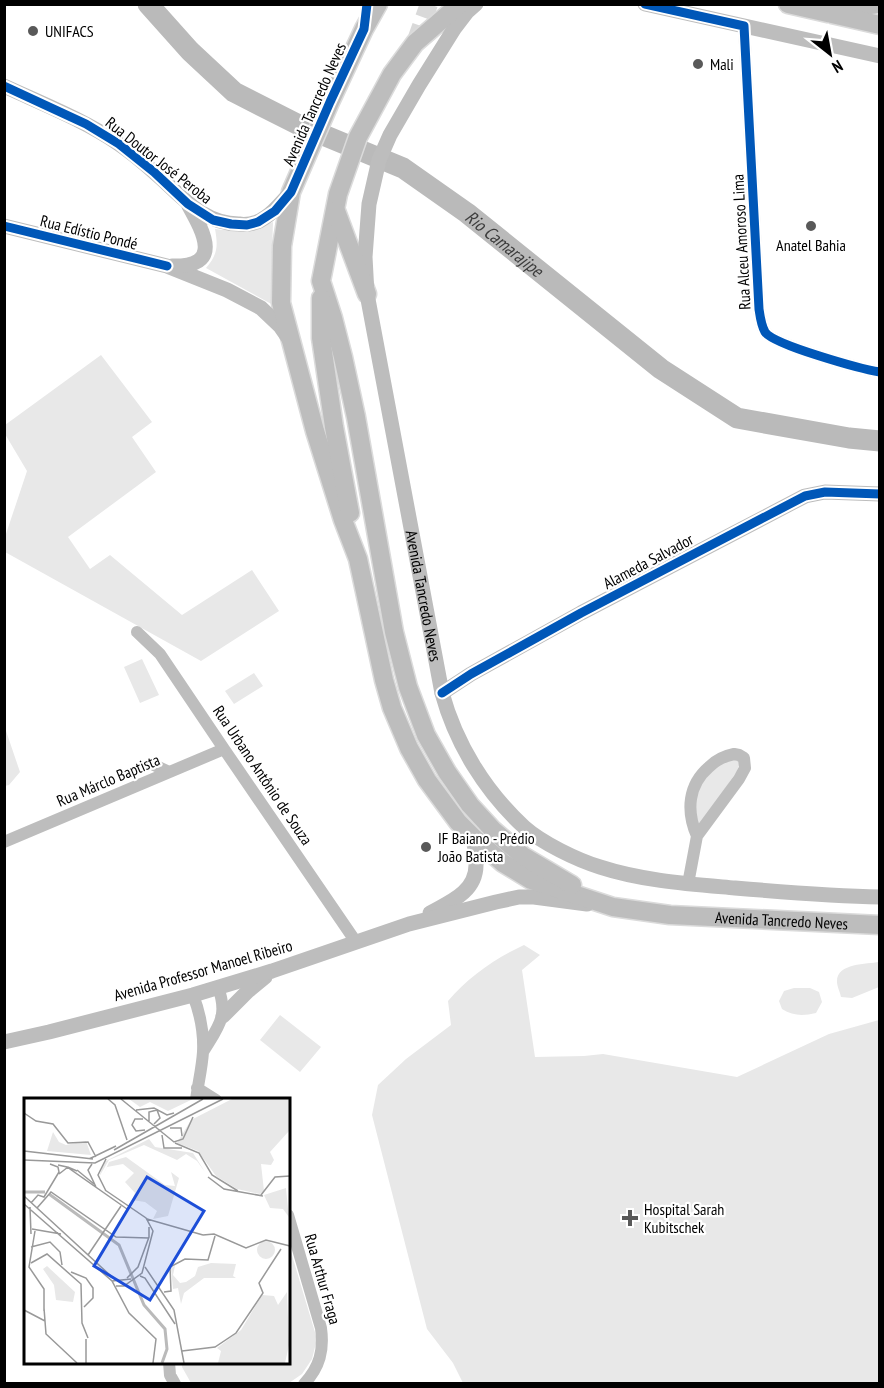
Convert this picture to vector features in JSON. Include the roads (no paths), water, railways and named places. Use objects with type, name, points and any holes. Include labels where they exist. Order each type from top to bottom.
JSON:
[{"type":"main road","points":[[364,29],[368,4]]},
{"type":"main road","points":[[364,29],[378,4]]},
{"type":"main road","name":"Avenida Tancredo Neves","points":[[460,4],[415,43],[381,92],[358,137],[336,201],[321,281],[333,318],[350,387],[394,632],[408,687],[426,735],[447,772],[470,805],[493,830],[523,856],[613,907]]},
{"type":"main road","points":[[791,5],[879,25]]},
{"type":"main road","name":"Avenida Tancredo Neves","points":[[364,29],[293,187],[282,246],[281,303],[315,431],[358,559],[392,708],[409,748],[427,780],[447,808],[473,837],[503,862],[531,880],[613,907],[670,915],[879,925]]},
{"type":"main road","points":[[336,201],[367,294]]},
{"type":"main road","points":[[321,281],[321,338],[333,422],[358,559]]},
{"type":"street","name":"Avenida Tancredo Neves","points":[[476,4],[454,29],[390,135],[379,160],[369,204],[364,257],[367,294],[447,713],[482,780],[503,805],[525,828],[576,858],[627,874],[688,884],[821,895],[879,897]]},
{"type":"street","points":[[645,4],[879,56]]},
{"type":"street","points":[[791,5],[851,10],[879,7]]},
{"type":"street","name":"Rua Alceu Amoroso Lima","points":[[744,26],[759,309],[765,332],[770,337],[834,361],[879,372]]},
{"type":"street","name":"Rua Doutor José Peroba","points":[[4,86],[86,124],[119,144],[154,172],[188,204],[213,220],[247,225],[258,222],[274,211],[293,187]]},
{"type":"street","points":[[167,266],[190,264],[200,259],[205,251],[206,240],[188,204]]},
{"type":"street","name":"Rua Edístio Pondé","points":[[4,226],[167,266],[227,290],[261,308],[280,326],[291,342]]},
{"type":"street","name":"Alameda Salvador","points":[[442,693],[471,674],[581,613],[805,496],[825,492],[879,494]]},
{"type":"street","name":"Rua Urbano Antônio de Souza","points":[[137,632],[160,654],[356,942]]},
{"type":"street","name":"Rua Márclo Baptista","points":[[4,842],[224,749]]},
{"type":"street","points":[[688,884],[697,836],[745,768],[744,758],[739,755],[725,755],[713,763],[702,773],[693,787],[690,808],[697,836]]},
{"type":"street","points":[[152,764],[169,772]]},
{"type":"street","name":"Avenida Professor Manoel Ribeiro","points":[[409,924],[460,896],[470,887],[477,863],[473,837]]},
{"type":"street","name":"Avenida Professor Manoel Ribeiro","points":[[4,1042],[193,995],[272,971],[409,924],[519,897],[613,907]]},
{"type":"street","points":[[203,1053],[223,1016],[248,990],[272,971]]},
{"type":"street","points":[[218,987],[223,1000],[223,1016]]},
{"type":"street","points":[[193,995],[201,1019],[203,1053],[197,1094]]},
{"type":"street","name":"Rua Arthur Fraga","points":[[290,1222],[321,1328],[323,1345],[320,1360],[312,1375],[304,1383]]},
{"type":"street","points":[[169,1364],[170,1375],[175,1383]]},
{"type":"waterway","name":"Rio Camarajipe","points":[[148,4],[190,51],[234,92],[299,125],[403,168],[467,213],[661,369],[737,418],[849,438],[880,441]]},
{"type":"tunnel","points":[[415,43],[429,4]]},
{"type":"place","name":"UNIFACS","points":[[33,31]]},
{"type":"place","name":"Mali","points":[[698,64]]},
{"type":"place","name":"Anatel Bahia","points":[[811,226]]},
{"type":"place","name":"IF Baiano - Prédio João Batista","points":[[426,847]]},
{"type":"place","name":"Hospital Sarah Kubitschek","points":[[630,1218]]}]
